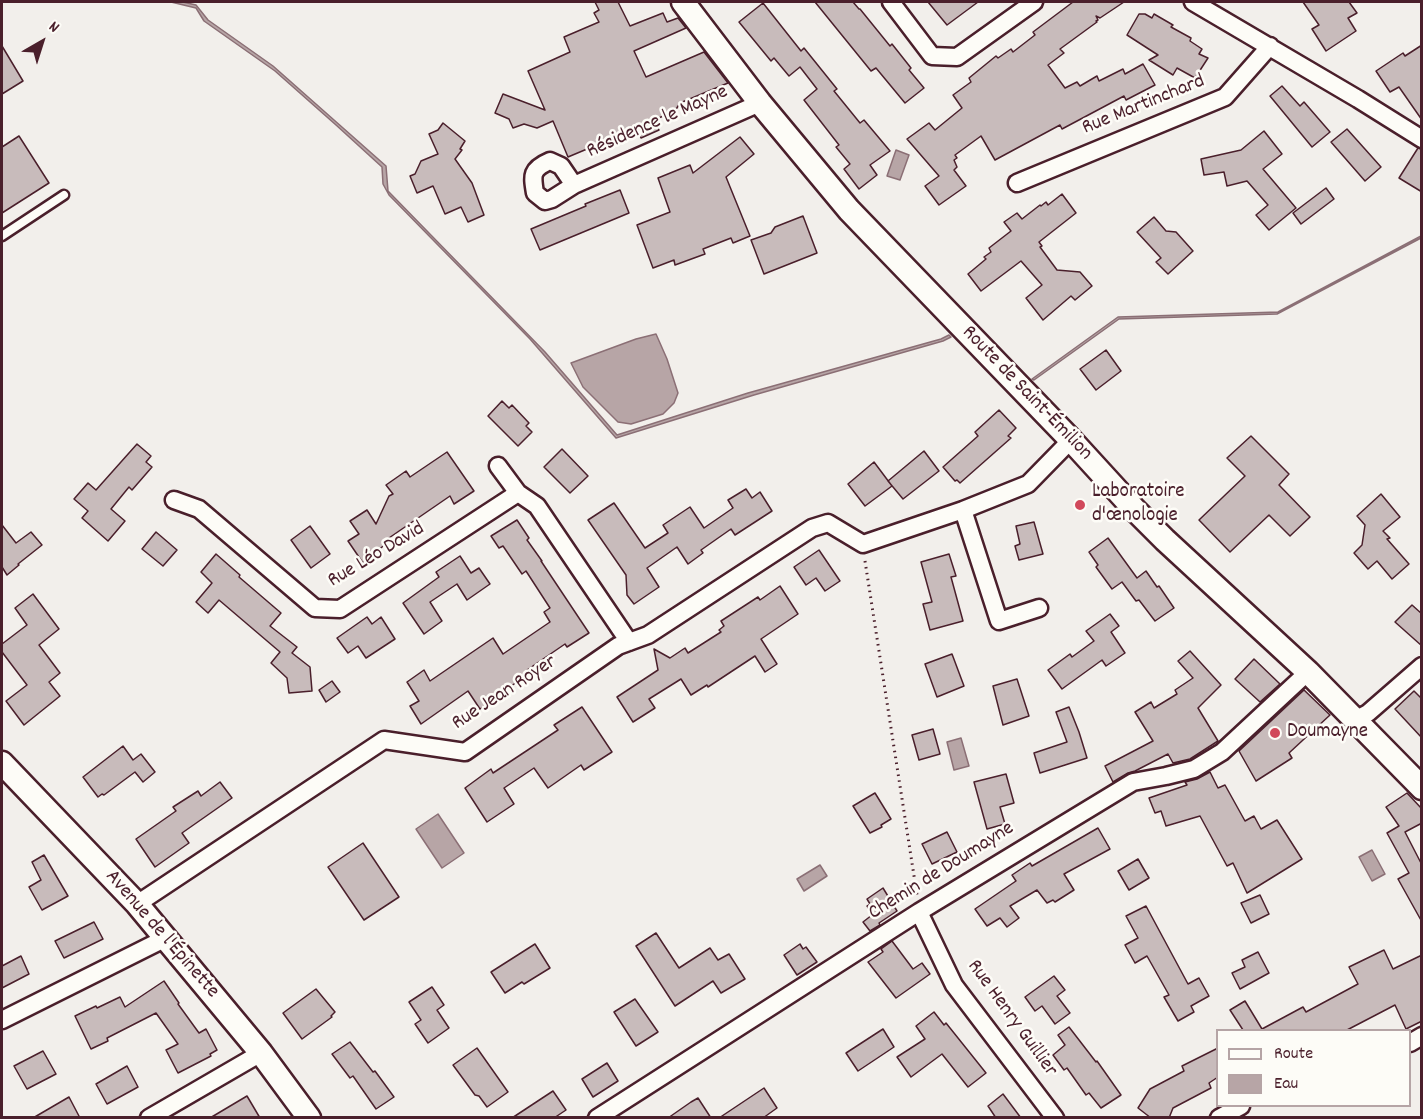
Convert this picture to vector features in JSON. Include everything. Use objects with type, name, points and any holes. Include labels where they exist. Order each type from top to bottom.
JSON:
[{"type":"street","name":"Route de Saint-Émilion","points":[[682,2],[760,103],[849,210],[1165,540],[1308,672],[1422,788]]},
{"type":"street","points":[[891,2],[932,56],[957,57],[1034,2]]},
{"type":"street","points":[[1193,2],[1422,139]]},
{"type":"street","name":"Rue Martinchard","points":[[1017,183],[1225,97],[1270,46]]},
{"type":"street","name":"Résidence le Mayne","points":[[574,185],[760,103]]},
{"type":"street","points":[[863,544],[963,510],[1028,484],[1071,440]]},
{"type":"street","points":[[498,465],[518,493],[537,506],[630,642]]},
{"type":"street","name":"Rue Léo David","points":[[174,500],[199,509],[315,608],[340,609],[518,493]]},
{"type":"street","points":[[963,510],[999,621],[1039,608]]},
{"type":"street","name":"Rue Jean Royer","points":[[137,904],[384,740],[465,752],[618,646],[648,635],[812,528],[828,523],[863,544]]},
{"type":"street","points":[[1355,720],[1368,712],[1422,666]]},
{"type":"street","name":"Chemin de Doumayne","points":[[597,1118],[919,912],[1133,782],[1194,769],[1222,752],[1308,672]]},
{"type":"street","name":"Avenue de l'Épinette","points":[[3,768],[137,904],[261,1053],[309,1118]]},
{"type":"street","name":"Rue Henry Guillier","points":[[919,912],[954,985],[1055,1118]]},
{"type":"street","points":[[2,1020],[166,938]]},
{"type":"street","points":[[149,1118],[261,1053]]},
{"type":"street","points":[[1219,1118],[1239,1107]]},
{"type":"lane","points":[[2,236],[64,195]]},
{"type":"path","points":[[863,544],[919,912]]},
{"type":"water","points":[[171,2],[196,5],[208,20],[273,66],[386,166],[388,191],[545,352],[617,435],[748,393],[949,335],[951,337],[616,438],[530,339],[389,195],[383,184],[382,167],[275,71],[204,21],[196,8]]},
{"type":"water","points":[[896,150],[909,155],[900,180],[887,176]]},
{"type":"water","points":[[1421,236],[1277,314],[1119,319],[1034,380],[1032,379],[1118,317],[1278,312]]},
{"type":"water","points":[[656,334],[678,393],[674,403],[663,414],[631,424],[618,422],[583,387],[571,363]]},
{"type":"water","points":[[961,738],[969,766],[954,770],[947,742]]},
{"type":"water","points":[[438,814],[464,853],[442,868],[416,829]]},
{"type":"water","points":[[1372,850],[1385,874],[1372,881],[1359,857]]},
{"type":"water","points":[[820,865],[827,876],[804,891],[797,879]]},
{"type":"building","points":[[595,2],[618,2],[630,26],[663,13],[667,22],[678,18],[686,28],[634,51],[646,77],[704,52],[728,83],[680,103],[675,111],[654,120],[659,130],[641,138],[637,128],[568,157],[553,121],[537,128],[524,124],[513,128],[509,119],[495,113],[503,94],[545,110],[528,71],[570,52],[564,37],[599,22],[594,13],[599,10]]},
{"type":"building","points":[[815,2],[853,2],[890,46],[892,44],[924,88],[905,103],[876,68],[871,71]]},
{"type":"building","points":[[928,2],[978,2],[947,25]]},
{"type":"building","points":[[1073,2],[1124,2],[1100,18],[1096,16],[1097,22],[1060,49],[1064,53],[1048,65],[1065,88],[1077,82],[1080,86],[1097,76],[1099,81],[1123,69],[1125,74],[1143,64],[1155,85],[1126,100],[1124,96],[1062,129],[1060,125],[995,160],[981,136],[955,155],[957,158],[954,160],[957,167],[954,170],[966,186],[939,205],[925,186],[939,176],[907,139],[929,123],[935,130],[962,108],[953,95],[971,82],[969,78],[996,56],[998,58],[1011,49],[1013,52],[1035,35],[1033,32]]},
{"type":"building","points":[[1303,2],[1349,2],[1357,13],[1348,18],[1356,31],[1326,51],[1312,29],[1319,25]]},
{"type":"building","points":[[763,3],[801,51],[804,48],[837,89],[834,91],[860,123],[864,120],[890,151],[870,165],[877,175],[859,189],[844,169],[850,164],[836,147],[839,145],[804,100],[817,89],[800,67],[789,76],[774,58],[771,61],[739,22]]},
{"type":"building","points":[[1139,14],[1152,18],[1154,14],[1191,38],[1190,41],[1202,49],[1199,54],[1208,58],[1195,78],[1177,68],[1173,75],[1149,60],[1158,55],[1127,35]]},
{"type":"building","points":[[1422,45],[1422,120],[1399,87],[1390,92],[1376,71],[1403,53],[1405,56]]},
{"type":"building","points":[[2,46],[23,81],[2,94]]},
{"type":"building","points":[[1282,86],[1300,106],[1304,102],[1330,132],[1312,147],[1270,96]]},
{"type":"building","points":[[443,123],[465,141],[455,159],[472,183],[484,215],[468,222],[461,207],[445,214],[433,186],[417,193],[410,176],[415,174],[421,161],[438,154],[429,134],[438,130]]},
{"type":"building","points":[[1347,129],[1381,167],[1365,181],[1331,142]]},
{"type":"building","points":[[1264,131],[1282,154],[1263,169],[1296,208],[1269,230],[1256,215],[1268,205],[1247,181],[1227,186],[1224,172],[1204,175],[1201,159],[1241,150]]},
{"type":"building","points":[[19,136],[49,183],[2,213],[2,147]]},
{"type":"building","points":[[740,137],[754,154],[726,177],[750,236],[733,243],[731,238],[703,249],[705,254],[675,265],[674,260],[653,268],[637,225],[670,212],[658,178],[690,165],[693,173]]},
{"type":"building","points":[[1418,148],[1422,149],[1422,192],[1399,178]]},
{"type":"building","points":[[1326,188],[1334,199],[1301,224],[1293,213]]},
{"type":"building","points":[[620,190],[629,213],[540,250],[531,229]]},
{"type":"building","points":[[1062,194],[1076,213],[1039,242],[1042,246],[1040,247],[1057,270],[1080,272],[1092,286],[1075,300],[1071,296],[1043,320],[1026,298],[1042,285],[1021,261],[981,291],[968,274],[986,259],[984,257],[991,252],[989,248],[1011,231],[1004,222],[1017,213],[1022,219],[1040,205],[1046,202],[1048,205]]},
{"type":"building","points":[[803,216],[817,253],[764,274],[751,240],[771,233],[775,227]]},
{"type":"building","points":[[1154,217],[1166,231],[1176,232],[1193,251],[1168,274],[1156,262],[1161,258],[1137,232]]},
{"type":"building","points":[[1106,350],[1121,371],[1096,390],[1080,369]]},
{"type":"building","points":[[502,401],[509,408],[512,405],[529,423],[526,426],[532,432],[518,446],[488,416]]},
{"type":"building","points":[[999,410],[1016,428],[1008,436],[1011,438],[960,483],[955,481],[943,467],[978,436],[975,432]]},
{"type":"building","points":[[1251,436],[1289,474],[1279,485],[1310,517],[1290,536],[1269,515],[1230,552],[1199,520],[1245,476],[1227,458]]},
{"type":"building","points":[[137,444],[151,456],[146,462],[152,467],[132,490],[129,487],[111,509],[125,521],[108,541],[82,518],[88,511],[74,499],[88,483],[96,490]]},
{"type":"building","points":[[562,449],[588,476],[570,493],[544,467]]},
{"type":"building","points":[[924,451],[939,471],[903,499],[888,481]]},
{"type":"building","points":[[447,452],[474,491],[454,504],[450,496],[386,540],[388,542],[363,563],[348,541],[359,534],[350,521],[367,510],[376,524],[389,496],[393,494],[386,485],[406,471],[410,477]]},
{"type":"building","points":[[874,462],[892,486],[865,506],[848,484]]},
{"type":"building","points":[[746,489],[752,498],[760,492],[772,511],[735,535],[731,529],[701,550],[703,553],[688,564],[677,547],[647,568],[659,587],[634,604],[627,595],[626,575],[588,520],[614,503],[645,548],[668,533],[663,525],[690,507],[704,528],[733,508],[728,500]]},
{"type":"building","points":[[1381,494],[1400,517],[1383,531],[1390,538],[1387,539],[1409,564],[1392,579],[1377,561],[1368,569],[1354,553],[1362,545],[1365,525],[1357,516]]},
{"type":"building","points":[[517,520],[529,538],[527,540],[589,633],[567,647],[565,644],[527,670],[529,673],[480,709],[468,691],[421,724],[410,706],[419,701],[407,682],[424,670],[430,681],[493,638],[503,654],[550,622],[544,612],[550,608],[526,571],[522,574],[503,546],[499,548],[491,536]]},
{"type":"building","points":[[1034,522],[1043,554],[1019,560],[1015,546],[1020,544],[1016,526]]},
{"type":"building","points":[[2,525],[16,543],[31,532],[42,545],[7,575],[2,567]]},
{"type":"building","points":[[310,526],[330,554],[311,568],[291,540]]},
{"type":"building","points":[[156,532],[177,550],[163,566],[142,549]]},
{"type":"building","points":[[1108,538],[1137,578],[1146,571],[1174,608],[1155,621],[1122,582],[1112,589],[1096,567],[1098,565],[1089,552]]},
{"type":"building","points":[[819,550],[840,581],[825,591],[816,578],[806,585],[794,567]]},
{"type":"building","points":[[216,554],[281,613],[270,626],[297,647],[292,653],[310,667],[312,691],[289,693],[287,678],[271,663],[280,652],[219,600],[208,613],[196,602],[212,583],[201,572]]},
{"type":"building","points":[[949,554],[956,576],[951,577],[963,621],[930,630],[923,604],[932,602],[921,562]]},
{"type":"building","points":[[460,556],[471,573],[479,568],[490,584],[467,600],[457,584],[430,602],[442,621],[424,634],[403,603],[439,577],[436,572]]},
{"type":"building","points":[[780,586],[798,614],[761,639],[777,664],[765,672],[755,656],[708,687],[707,685],[691,695],[681,679],[649,699],[655,708],[633,722],[617,697],[658,670],[654,649],[670,658],[685,648],[688,653],[721,632],[719,630],[724,626],[721,621],[758,597],[760,600]]},
{"type":"building","points":[[33,594],[59,629],[39,645],[60,673],[49,682],[60,696],[24,725],[6,701],[27,685],[2,652],[2,644],[27,625],[15,608]]},
{"type":"building","points":[[1412,605],[1422,614],[1422,646],[1395,622]]},
{"type":"building","points":[[1110,614],[1119,626],[1111,632],[1125,653],[1106,666],[1102,660],[1062,689],[1048,670],[1070,654],[1072,657],[1094,641],[1086,631]]},
{"type":"building","points":[[367,617],[372,624],[381,617],[395,639],[366,658],[358,646],[348,653],[337,638]]},
{"type":"building","points":[[1190,651],[1221,685],[1198,708],[1218,741],[1190,759],[1173,763],[1168,754],[1113,782],[1105,766],[1153,741],[1135,712],[1151,702],[1154,708],[1177,694],[1175,690],[1193,678],[1178,661]]},
{"type":"building","points":[[952,654],[964,686],[937,697],[925,664]]},
{"type":"building","points":[[1254,659],[1280,684],[1260,702],[1235,679]]},
{"type":"building","points":[[1017,679],[1029,716],[1003,725],[993,686]]},
{"type":"building","points":[[332,681],[340,692],[326,702],[319,690]]},
{"type":"building","name":"Doumayne","points":[[1304,690],[1330,715],[1289,753],[1292,758],[1256,781],[1239,751]]},
{"type":"building","points":[[1414,691],[1422,699],[1422,738],[1395,709]]},
{"type":"building","points":[[582,707],[612,752],[584,770],[581,765],[548,788],[534,768],[504,788],[514,804],[487,822],[465,788],[491,769],[493,773],[558,730],[554,725]]},
{"type":"building","points":[[1069,707],[1087,758],[1040,773],[1034,753],[1067,742],[1056,712]]},
{"type":"building","points":[[933,729],[940,754],[919,760],[912,735]]},
{"type":"building","points":[[123,746],[133,760],[141,754],[155,772],[143,782],[135,772],[98,797],[83,777]]},
{"type":"building","points":[[1210,772],[1218,788],[1225,785],[1245,821],[1254,816],[1261,829],[1277,820],[1302,859],[1247,893],[1233,863],[1227,866],[1200,816],[1166,826],[1161,811],[1155,813],[1149,798],[1187,785],[1185,782]]},
{"type":"building","points":[[1006,774],[1014,803],[1000,807],[1005,824],[987,829],[974,782]]},
{"type":"building","points":[[220,782],[232,798],[182,833],[189,843],[155,867],[136,839],[176,811],[173,807],[198,791],[201,796]]},
{"type":"building","points":[[875,793],[891,819],[870,833],[853,806]]},
{"type":"building","points":[[1407,793],[1422,809],[1422,823],[1405,832],[1422,865],[1422,922],[1398,879],[1409,873],[1387,833],[1399,826],[1386,807]]},
{"type":"building","points":[[1098,828],[1110,849],[1064,874],[1074,890],[1055,902],[1053,900],[1047,903],[1037,890],[1010,906],[1019,918],[1007,927],[1000,918],[987,926],[975,909],[1016,881],[1012,875],[1030,863],[1032,866]]},
{"type":"building","points":[[947,832],[957,852],[932,864],[922,844]]},
{"type":"building","points":[[363,843],[399,897],[364,920],[328,867]]},
{"type":"building","points":[[44,855],[68,896],[42,910],[29,887],[41,880],[32,862]]},
{"type":"building","points":[[1138,859],[1149,878],[1129,890],[1118,871]]},
{"type":"building","points":[[883,888],[897,911],[870,931],[863,922],[872,915],[867,906],[870,904],[867,899]]},
{"type":"building","points":[[1260,895],[1269,914],[1251,923],[1241,903]]},
{"type":"building","points":[[1146,906],[1188,984],[1199,978],[1209,996],[1191,1006],[1194,1012],[1178,1021],[1164,997],[1169,995],[1147,956],[1135,963],[1125,945],[1138,938],[1126,916]]},
{"type":"building","points":[[94,922],[103,939],[64,958],[55,941]]},
{"type":"building","points":[[656,933],[679,968],[710,948],[718,960],[729,954],[745,979],[721,993],[713,981],[675,1006],[636,946]]},
{"type":"building","points":[[892,941],[913,969],[922,963],[930,974],[896,998],[868,962],[883,952],[881,949]]},
{"type":"building","points":[[535,944],[550,968],[505,993],[491,972]]},
{"type":"building","points":[[800,944],[803,949],[806,947],[817,962],[797,975],[784,955]]},
{"type":"building","points":[[1384,950],[1393,969],[1422,955],[1422,1021],[1406,1029],[1395,1005],[1349,1029],[1262,1029],[1303,1007],[1306,1012],[1358,984],[1349,967]]},
{"type":"building","points":[[1258,952],[1269,973],[1240,989],[1232,973],[1245,967],[1242,960]]},
{"type":"building","points":[[21,956],[29,974],[2,988],[2,966]]},
{"type":"building","points":[[1054,976],[1065,990],[1057,996],[1070,1013],[1055,1024],[1042,1006],[1035,1011],[1025,997]]},
{"type":"building","points":[[164,981],[199,1033],[206,1029],[217,1050],[210,1054],[211,1056],[178,1073],[166,1050],[178,1044],[156,1013],[107,1038],[108,1041],[91,1049],[75,1016],[120,997],[125,1007]]},
{"type":"building","points":[[432,987],[444,1005],[437,1010],[449,1028],[428,1043],[415,1024],[421,1020],[409,1002]]},
{"type":"building","points":[[316,989],[335,1012],[332,1017],[302,1039],[283,1013]]},
{"type":"building","points":[[635,999],[658,1032],[636,1046],[614,1012]]},
{"type":"building","points":[[1245,1001],[1262,1029],[1242,1029],[1230,1010]]},
{"type":"building","points":[[934,1012],[944,1025],[946,1023],[986,1073],[968,1087],[942,1054],[911,1077],[897,1057],[925,1039],[916,1026]]},
{"type":"building","points":[[1069,1027],[1121,1095],[1101,1108],[1089,1093],[1086,1095],[1067,1068],[1064,1070],[1053,1055],[1065,1045],[1058,1035]]},
{"type":"building","points":[[883,1029],[894,1047],[858,1071],[846,1053]]},
{"type":"building","points":[[350,1042],[394,1097],[376,1109],[353,1076],[350,1078],[332,1054]]},
{"type":"building","points":[[477,1048],[508,1092],[487,1107],[453,1065]]},
{"type":"building","points":[[1216,1049],[1216,1078],[1209,1083],[1211,1088],[1173,1108],[1169,1118],[1151,1118],[1138,1108],[1150,1089],[1184,1071],[1182,1066]]},
{"type":"building","points":[[43,1051],[56,1074],[27,1089],[14,1066]]},
{"type":"building","points":[[607,1063],[618,1081],[593,1097],[582,1079]]},
{"type":"building","points":[[127,1066],[138,1087],[107,1104],[96,1084]]},
{"type":"building","points":[[764,1088],[777,1108],[763,1118],[719,1118]]},
{"type":"building","points":[[553,1091],[566,1110],[554,1118],[512,1118]]},
{"type":"building","points":[[1003,1094],[1021,1118],[996,1118],[988,1106]]},
{"type":"building","points":[[247,1096],[260,1118],[210,1118]]},
{"type":"building","points":[[69,1097],[80,1118],[33,1118]]},
{"type":"building","points":[[698,1098],[711,1118],[668,1118],[691,1102]]},
{"type":"place","name":"Laboratoire d'œnologie","points":[[1080,505]]},
{"type":"place","name":"Doumayne","points":[[1275,733]]}]
